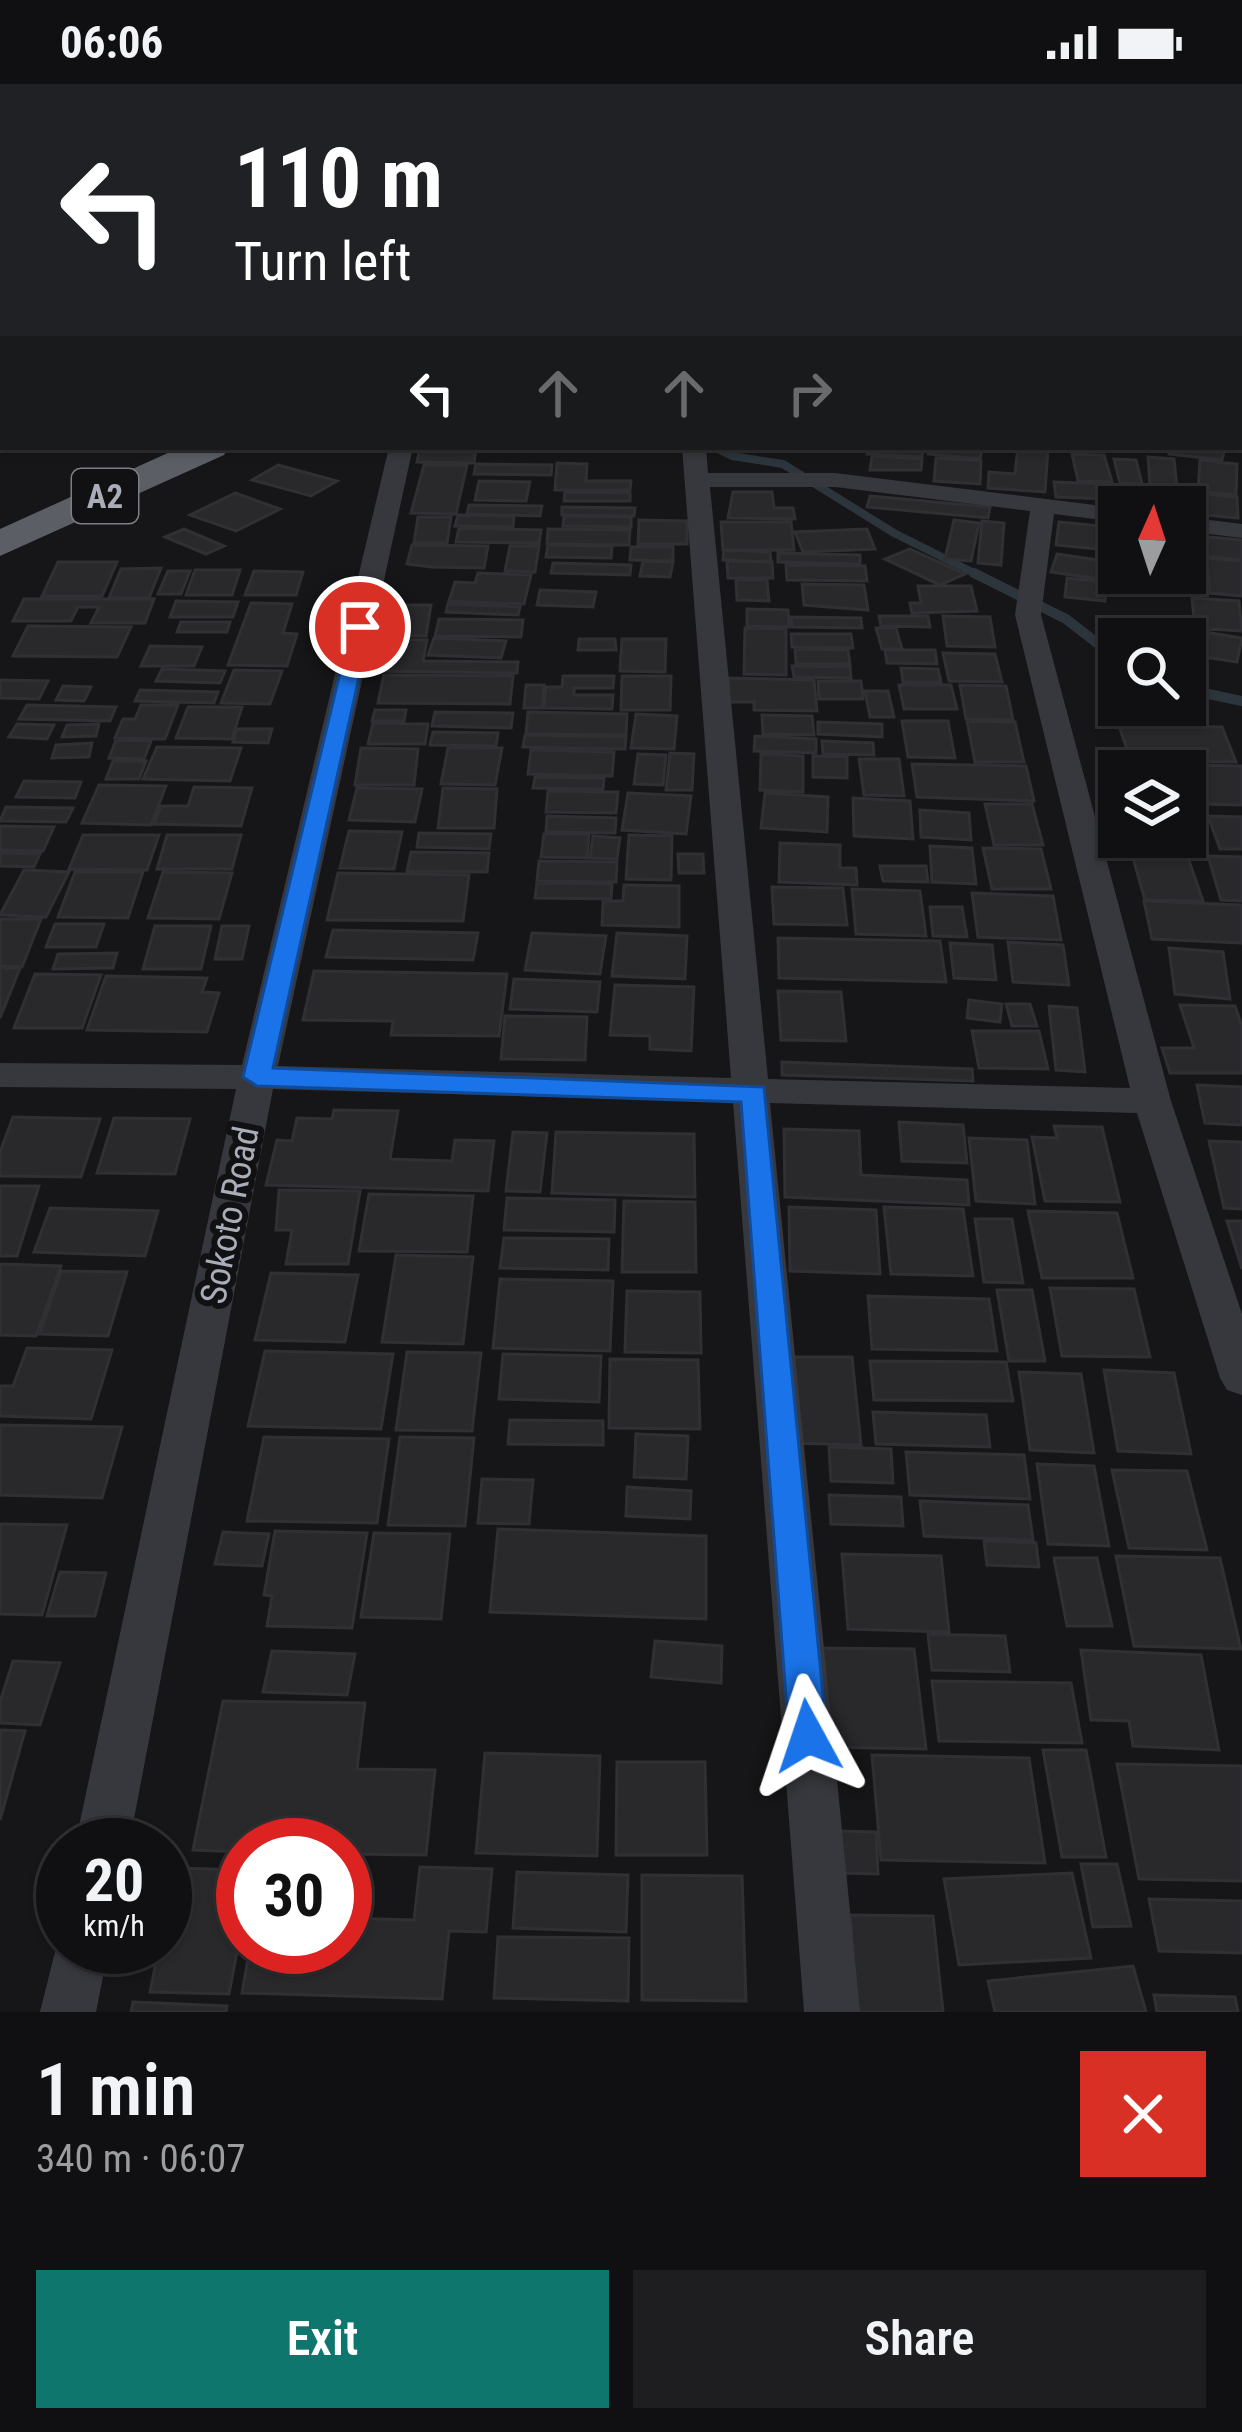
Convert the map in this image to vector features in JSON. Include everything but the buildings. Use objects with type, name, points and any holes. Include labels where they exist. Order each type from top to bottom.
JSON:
[{"type":"highway","name":"A2","points":[[0,524],[162,450]]},
{"type":"highway","name":"A2","points":[[0,544],[204,450]]},
{"type":"street","name":"Sokoto Road","points":[[107,1818],[257,1077],[400,450]]},
{"type":"street","points":[[832,2012],[696,464],[1098,513]]},
{"type":"street","points":[[1043,506],[1030,601],[1152,1101],[1242,1378]]},
{"type":"street","points":[[1206,527],[1242,531]]},
{"type":"street","points":[[0,1076],[257,1077],[1152,1101]]},
{"type":"street","points":[[68,2012],[76,1974]]},
{"type":"waterway","points":[[720,450],[783,464],[894,533],[1066,619],[1098,644]]},
{"type":"waterway","points":[[1206,693],[1242,701]]},
{"type":"route","points":[[360,627],[257,1077],[754,1093],[808,1736]]}]
